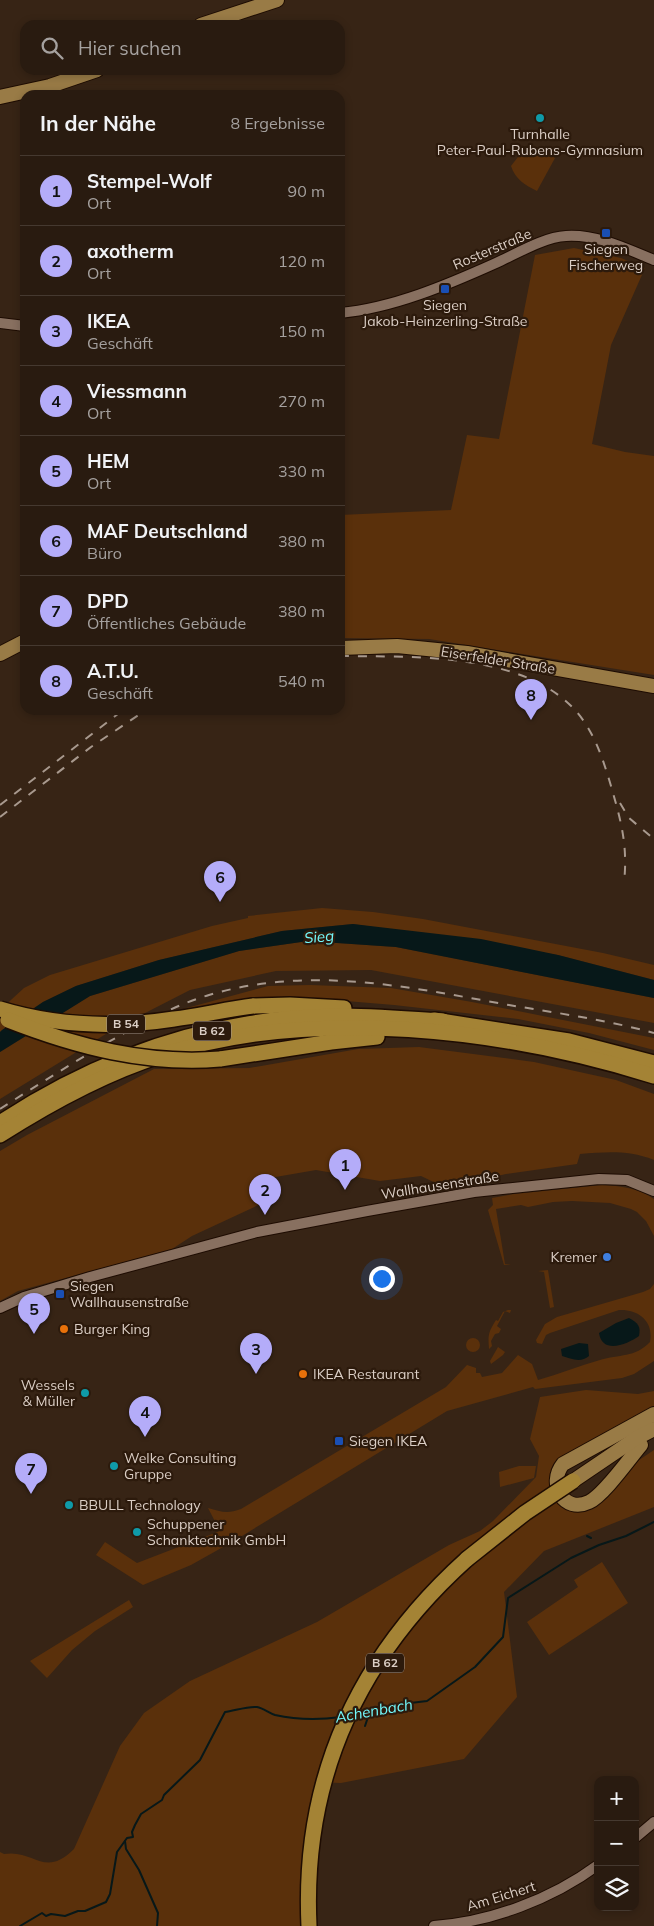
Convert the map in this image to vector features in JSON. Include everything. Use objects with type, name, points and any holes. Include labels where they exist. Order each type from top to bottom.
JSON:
[{"type":"highway","name":"B 54","points":[[0,1009],[51,1021],[117,1024],[176,1019],[253,1006],[290,1005],[342,1008],[443,1021]]},
{"type":"highway","name":"B 62","points":[[0,1123],[59,1088],[119,1059],[191,1035],[295,1018],[362,1016],[443,1021],[569,1041],[654,1073]]},
{"type":"highway","name":"B 54","points":[[0,1017],[57,1038],[120,1054],[164,1060],[220,1059],[331,1042],[428,1032]]},
{"type":"highway","name":"B 62","points":[[0,1136],[66,1096],[162,1055],[193,1046],[245,1036],[309,1029],[363,1028],[428,1032],[535,1047],[654,1073]]},
{"type":"highway","name":"B 62","points":[[309,1926],[309,1863],[318,1800],[337,1740],[364,1683],[403,1626],[450,1574],[495,1535],[575,1484]]},
{"type":"highway","name":"B 62","points":[[316,1926],[316,1864],[326,1802],[344,1743],[370,1687],[409,1630],[455,1580],[500,1541],[575,1484]]},
{"type":"main road","points":[[216,20],[278,0]]},
{"type":"main road","points":[[32,90],[82,75]]},
{"type":"main road","points":[[0,97],[20,93]]},
{"type":"main road","points":[[0,654],[20,644]]},
{"type":"main road","name":"Eiserfelder Straße","points":[[345,648],[397,646],[467,653],[654,686]]},
{"type":"main road","points":[[641,1445],[607,1485],[588,1503],[571,1503],[561,1497],[556,1486],[556,1474],[563,1464],[654,1414]]},
{"type":"main road","name":"B 62","points":[[575,1484],[600,1464],[654,1429]]},
{"type":"main road","name":"B 62","points":[[575,1484],[654,1439]]},
{"type":"street","name":"Rosterstraße","points":[[345,312],[397,302],[540,243],[562,236],[593,238],[621,246],[654,260]]},
{"type":"street","points":[[0,323],[20,325]]},
{"type":"street","name":"Wallhausenstraße","points":[[0,1308],[24,1297],[90,1277],[257,1232],[474,1192],[608,1178],[636,1183],[654,1191]]},
{"type":"street","points":[[639,1835],[654,1822]]},
{"type":"street","name":"Am Eichert","points":[[434,1926],[472,1920],[522,1906],[558,1891],[596,1866]]},
{"type":"shaded area","points":[[530,153],[544,153],[555,158],[537,191],[521,181],[515,175],[511,166],[518,157]]},
{"type":"shaded area","points":[[574,248],[621,258],[645,268],[611,345],[592,444],[625,452],[654,456],[654,675],[429,639],[345,638],[345,515],[451,510],[467,435],[499,439],[535,255]]},
{"type":"shaded area","points":[[322,908],[373,912],[423,919],[603,953],[654,965],[654,980],[558,955],[353,924],[282,931],[159,960],[76,986],[43,1002],[0,1032],[0,1010],[24,988],[50,975],[212,926],[248,918],[248,916]]},
{"type":"shaded area","points":[[308,941],[396,947],[654,998],[654,1023],[371,970],[276,971],[190,990],[114,1029],[0,1099],[0,1052],[90,996],[239,951]]},
{"type":"shaded area","points":[[310,985],[391,988],[472,1002],[654,1038],[654,1050],[589,1033],[518,1019],[346,1001],[174,1014],[183,1009],[268,986]]},
{"type":"shaded area","points":[[419,1047],[534,1062],[616,1080],[654,1094],[654,1160],[626,1153],[580,1154],[577,1164],[506,1174],[446,1188],[421,1176],[380,1181],[316,1170],[264,1179],[265,1202],[192,1236],[172,1249],[18,1291],[0,1301],[0,1151],[154,1069],[249,1068],[358,1049]]},
{"type":"shaded area","points":[[602,1185],[629,1188],[642,1192],[654,1199],[654,1236],[646,1221],[637,1212],[610,1203],[553,1202],[528,1207],[521,1205],[496,1209],[505,1264],[511,1264],[504,1265],[488,1210],[493,1205],[492,1198]]},
{"type":"shaded area","points":[[548,1270],[554,1307],[550,1308],[544,1272],[538,1271]]},
{"type":"shaded area","points":[[654,1284],[654,1361],[634,1374],[622,1378],[535,1389],[533,1387],[447,1411],[232,1542],[191,1565],[143,1585],[96,1555],[105,1542],[137,1563],[220,1531],[208,1508],[224,1512],[241,1509],[446,1387],[467,1365],[476,1368],[476,1373],[480,1373],[482,1377],[502,1373],[518,1355],[532,1364],[538,1380],[600,1360],[639,1351],[650,1342],[650,1328],[647,1322],[638,1314],[626,1310],[619,1310],[550,1333],[546,1335],[542,1344],[537,1343],[536,1340],[545,1324],[557,1317],[643,1292],[650,1289]]},
{"type":"shaded area","points":[[505,1311],[497,1326],[501,1329],[499,1333],[495,1334],[491,1341],[492,1346],[489,1349],[490,1331],[496,1320],[498,1321]]},
{"type":"shaded area","points":[[473,1338],[478,1340],[480,1345],[478,1350],[473,1352],[468,1350],[466,1345],[468,1340]]},
{"type":"shaded area","points":[[498,1347],[505,1352],[491,1364],[490,1361]]},
{"type":"shaded area","points":[[586,1390],[638,1394],[654,1391],[654,1410],[562,1460],[566,1509],[654,1450],[654,1507],[544,1551],[504,1592],[517,1697],[464,1759],[341,1783],[315,1782],[303,1851],[301,1894],[303,1926],[0,1926],[0,1852],[24,1855],[39,1861],[55,1862],[64,1858],[74,1849],[120,1746],[144,1713],[190,1681],[317,1622],[449,1545],[480,1531],[493,1521],[536,1477],[539,1456],[530,1439],[540,1397]]},
{"type":"shaded area","points":[[519,1466],[536,1466],[534,1478],[500,1487],[499,1472]]},
{"type":"shaded area","points":[[602,1562],[628,1603],[549,1655],[527,1622],[578,1587],[574,1580]]},
{"type":"shaded area","points":[[129,1600],[133,1607],[95,1631],[72,1650],[47,1678],[30,1661]]},
{"type":"water","name":"Sieg","points":[[353,924],[481,939],[558,955],[654,980],[654,998],[396,947],[308,941],[239,951],[90,996],[0,1052],[0,1032],[2,1030],[43,1002],[76,986],[159,960],[282,931]]},
{"type":"water","points":[[629,1318],[638,1325],[640,1330],[639,1336],[629,1342],[616,1346],[605,1344],[601,1340],[599,1333]]},
{"type":"water","points":[[579,1343],[588,1344],[589,1356],[579,1360],[562,1356],[561,1349]]},
{"type":"waterway","name":"Achenbach","points":[[356,1715],[369,1714],[402,1704],[427,1701],[475,1667],[503,1637],[508,1598],[571,1558],[599,1545],[626,1536],[654,1522]]},
{"type":"waterway","points":[[587,1536],[591,1538]]},
{"type":"waterway","name":"Achenbach","points":[[20,1926],[42,1913],[46,1916],[51,1914],[65,1916],[78,1911],[85,1911],[106,1902],[110,1894],[117,1852],[127,1838],[133,1837],[132,1832],[141,1814],[162,1800],[164,1795],[200,1760],[225,1712],[257,1707],[275,1715],[300,1719],[341,1717]]},
{"type":"waterway","points":[[365,1726],[369,1714]]},
{"type":"waterway","points":[[125,1841],[126,1849],[139,1870],[158,1913],[157,1926]]},
{"type":"railway","points":[[345,656],[432,658],[465,662],[497,668],[526,677],[553,691],[582,718],[593,736],[601,756],[615,799],[623,833],[625,857],[624,883]]},
{"type":"railway","points":[[0,805],[117,715]]},
{"type":"railway","points":[[0,817],[91,747],[139,715]]},
{"type":"railway","points":[[620,803],[629,818],[654,839]]},
{"type":"railway","points":[[0,1109],[103,1045],[168,1011],[209,995],[247,986],[284,981],[322,980],[396,986],[582,1017],[654,1033]]},
{"type":"place","name":"Turnhalle Peter-Paul-Rubens-Gymnasium","points":[[540,118]]},
{"type":"place","name":"Siegen Fischerweg","points":[[606,233]]},
{"type":"place","name":"Siegen Jakob-Heinzerling-Straße","points":[[445,289]]},
{"type":"place","name":"A.T.U.","points":[[531,720]]},
{"type":"place","name":"MAF Deutschland","points":[[220,902]]},
{"type":"place","name":"Stempel-Wolf","points":[[345,1190]]},
{"type":"place","name":"axotherm","points":[[265,1215]]},
{"type":"place","name":"Kremer","points":[[607,1257]]},
{"type":"place","name":"Siegen Wallhausenstraße","points":[[60,1294]]},
{"type":"place","name":"Burger King","points":[[64,1329]]},
{"type":"place","name":"HEM","points":[[34,1334]]},
{"type":"place","name":"IKEA","points":[[256,1374]]},
{"type":"place","name":"IKEA Restaurant","points":[[303,1374]]},
{"type":"place","name":"Wessels & Müller","points":[[85,1393]]},
{"type":"place","name":"Viessmann","points":[[145,1437]]},
{"type":"place","name":"Siegen IKEA","points":[[339,1441]]},
{"type":"place","name":"Welke Consulting Gruppe","points":[[114,1466]]},
{"type":"place","name":"DPD","points":[[31,1494]]},
{"type":"place","name":"BBULL Technology","points":[[69,1505]]},
{"type":"place","name":"Schuppener Schanktechnik GmbH","points":[[137,1532]]}]
